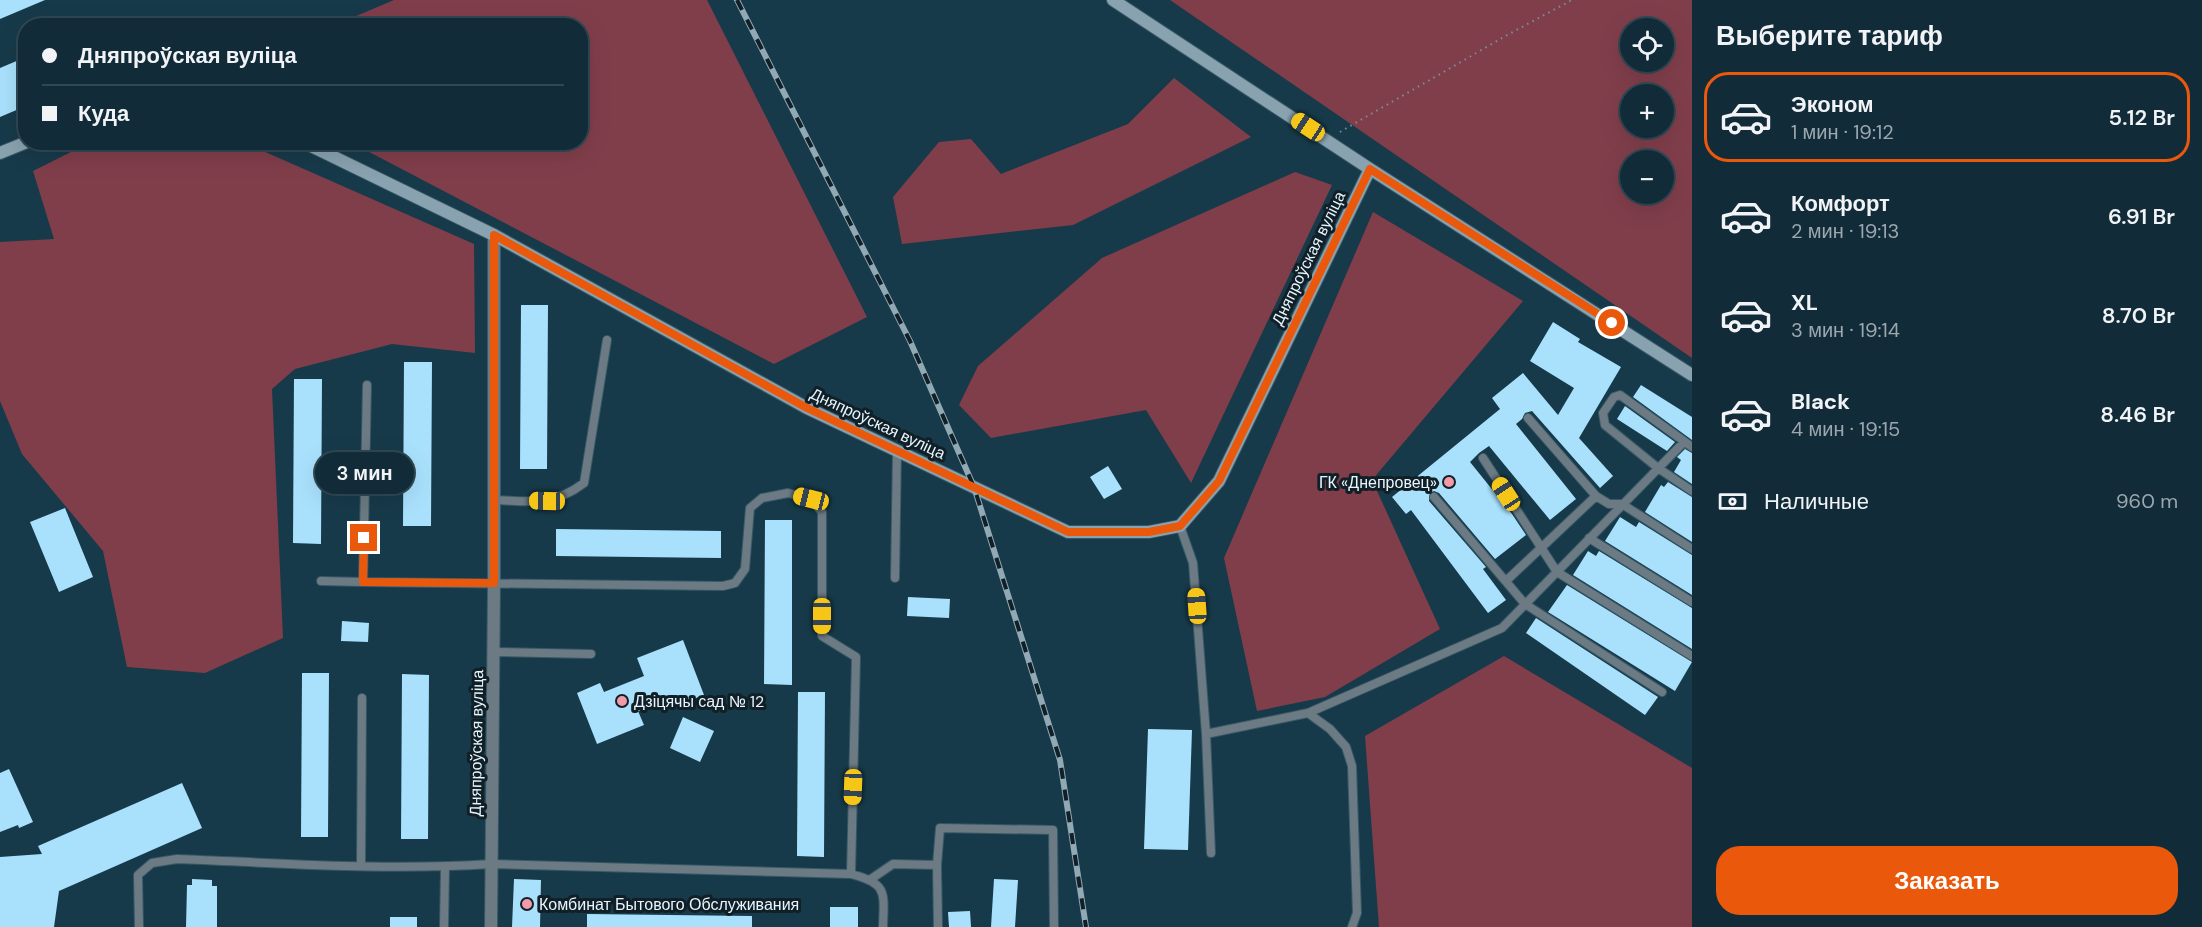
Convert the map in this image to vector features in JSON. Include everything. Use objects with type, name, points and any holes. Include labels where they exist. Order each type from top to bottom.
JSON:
[{"type":"street","points":[[1113,0],[1370,169],[1692,375]]},
{"type":"street","points":[[0,153],[18,146]]},
{"type":"street","points":[[319,150],[494,235]]},
{"type":"street","name":"Дняпроўская вуліца","points":[[491,927],[494,652],[494,235],[807,408],[1068,532],[1149,532],[1180,526],[1219,481],[1370,169]]},
{"type":"lane","points":[[494,500],[547,501],[569,494],[584,483],[607,340]]},
{"type":"lane","points":[[363,582],[367,385]]},
{"type":"lane","points":[[1692,447],[1620,395],[1614,397],[1603,413],[1605,425],[1658,468],[1692,491]]},
{"type":"lane","points":[[1528,418],[1596,496],[1609,504],[1622,504],[1692,549]]},
{"type":"lane","points":[[1206,734],[1308,713],[1502,628],[1683,441]]},
{"type":"lane","points":[[895,578],[897,451]]},
{"type":"lane","points":[[1483,458],[1557,572],[1692,656]]},
{"type":"lane","points":[[321,581],[723,586],[735,583],[745,569],[750,508],[762,498],[788,493],[811,499],[822,512],[822,636],[856,657],[851,874]]},
{"type":"lane","points":[[1506,581],[1596,496]]},
{"type":"lane","points":[[1434,497],[1525,604],[1662,692]]},
{"type":"lane","points":[[1180,526],[1193,563],[1206,734],[1211,853]]},
{"type":"lane","points":[[1589,538],[1692,602]]},
{"type":"lane","points":[[494,652],[591,654]]},
{"type":"lane","points":[[361,866],[362,698]]},
{"type":"lane","points":[[1308,713],[1330,729],[1346,747],[1352,766],[1357,913],[1352,927]]},
{"type":"lane","points":[[938,927],[937,865],[940,828],[1053,830],[1054,927]]},
{"type":"lane","points":[[139,927],[138,875],[152,863],[177,859],[361,866],[445,867],[491,864],[851,874],[871,879],[880,887],[884,902],[883,927]]},
{"type":"lane","points":[[871,879],[893,864],[937,865]]},
{"type":"lane","points":[[444,927],[445,867]]},
{"type":"path","points":[[1327,140],[1572,0]]},
{"type":"shaded area","points":[[394,0],[707,0],[867,317],[774,364],[365,150],[588,150],[588,18],[352,18]]},
{"type":"shaded area","points":[[1170,0],[1692,0],[1692,358]]},
{"type":"shaded area","points":[[1174,78],[1251,137],[1073,225],[902,244],[893,197],[939,142],[971,139],[1001,174],[1128,124]]},
{"type":"shaded area","points":[[75,150],[261,150],[474,244],[475,353],[392,344],[295,369],[272,389],[283,638],[205,673],[127,667],[103,551],[22,454],[0,401],[0,242],[54,239],[33,171]]},
{"type":"shaded area","points":[[1295,172],[1332,185],[1191,483],[1146,410],[991,438],[959,405],[978,366],[1102,258]]},
{"type":"shaded area","points":[[1373,212],[1523,301],[1372,480],[1440,629],[1325,697],[1257,711],[1224,558]]},
{"type":"shaded area","points":[[1504,656],[1692,768],[1692,927],[1379,927],[1365,736]]},
{"type":"building","points":[[0,0],[45,0],[0,19]]},
{"type":"building","points":[[18,60],[18,109],[0,117],[0,68]]},
{"type":"building","points":[[521,305],[548,305],[547,469],[520,469]]},
{"type":"building","name":"ГК «Днепровец»","points":[[1553,322],[1580,339],[1578,342],[1621,367],[1579,438],[1613,476],[1600,488],[1532,411],[1525,413],[1516,424],[1576,499],[1550,520],[1489,446],[1470,462],[1526,535],[1495,559],[1439,493],[1434,491],[1430,493],[1429,501],[1486,567],[1483,569],[1506,600],[1488,613],[1411,510],[1406,514],[1392,497],[1500,409],[1492,398],[1523,373],[1558,415],[1574,388],[1530,361]]},
{"type":"building","points":[[404,362],[432,362],[431,526],[403,526]]},
{"type":"building","points":[[294,379],[322,379],[321,544],[293,543]]},
{"type":"building","points":[[1641,385],[1692,417],[1692,440],[1633,397]]},
{"type":"building","points":[[1625,406],[1675,442],[1667,451],[1617,419]]},
{"type":"building","points":[[1685,449],[1692,453],[1692,484],[1674,472],[1681,460],[1677,457]]},
{"type":"building","points":[[1108,466],[1122,489],[1104,499],[1090,477]]},
{"type":"building","points":[[1668,482],[1692,497],[1692,542],[1645,512],[1661,485],[1664,487]]},
{"type":"building","points":[[65,508],[93,577],[59,592],[30,522]]},
{"type":"building","points":[[1620,517],[1636,527],[1639,522],[1692,555],[1692,595],[1605,541]]},
{"type":"building","points":[[765,520],[792,520],[792,685],[764,684]]},
{"type":"building","points":[[556,529],[721,531],[721,558],[556,556]]},
{"type":"building","points":[[1588,551],[1596,556],[1599,551],[1692,608],[1692,649],[1573,575]]},
{"type":"building","points":[[1567,585],[1692,662],[1675,691],[1548,612]]},
{"type":"building","points":[[908,597],[950,599],[949,618],[907,616]]},
{"type":"building","points":[[1536,618],[1658,697],[1645,715],[1526,633]]},
{"type":"building","points":[[342,621],[369,623],[368,642],[341,641]]},
{"type":"building","name":"Дзіцячы сад № 12","points":[[683,640],[704,695],[674,707],[671,698],[638,711],[644,725],[597,744],[577,693],[600,683],[604,692],[644,676],[637,658]]},
{"type":"building","points":[[302,673],[329,673],[328,837],[301,837]]},
{"type":"building","points":[[402,674],[429,675],[428,839],[401,839]]},
{"type":"building","points":[[798,692],[825,692],[824,857],[797,856]]},
{"type":"building","points":[[683,717],[714,731],[700,762],[670,748]]},
{"type":"building","points":[[1148,729],[1192,730],[1188,850],[1144,849]]},
{"type":"building","points":[[9,769],[33,822],[0,832],[0,773]]},
{"type":"building","points":[[182,783],[202,828],[59,891],[54,927],[0,927],[0,857],[42,854],[38,846]]},
{"type":"building","points":[[192,879],[212,880],[212,886],[217,886],[217,927],[186,927],[187,885],[192,885]]},
{"type":"building","name":"Комбинат Бытового Обслуживания","points":[[514,879],[541,880],[540,927],[512,927]]},
{"type":"building","points":[[994,879],[1018,880],[1015,927],[991,927]]},
{"type":"building","points":[[830,907],[858,907],[858,927],[830,927]]},
{"type":"building","points":[[970,911],[971,927],[949,927],[948,912]]},
{"type":"building","points":[[587,914],[752,916],[752,927],[587,927]]},
{"type":"building","points":[[390,917],[417,917],[417,927],[390,927]]},
{"type":"railway","points":[[737,0],[910,341],[974,487],[1060,760],[1086,927]]},
{"type":"place","name":"ГК «Днепровец»","points":[[1449,482]]},
{"type":"place","name":"Дзіцячы сад № 12","points":[[622,701]]},
{"type":"place","name":"Комбинат Бытового Обслуживания","points":[[527,904]]},
{"type":"route","points":[[364,538],[363,582],[494,583],[494,235],[807,408],[1068,532],[1149,532],[1180,526],[1219,481],[1370,169],[1612,323]]}]
